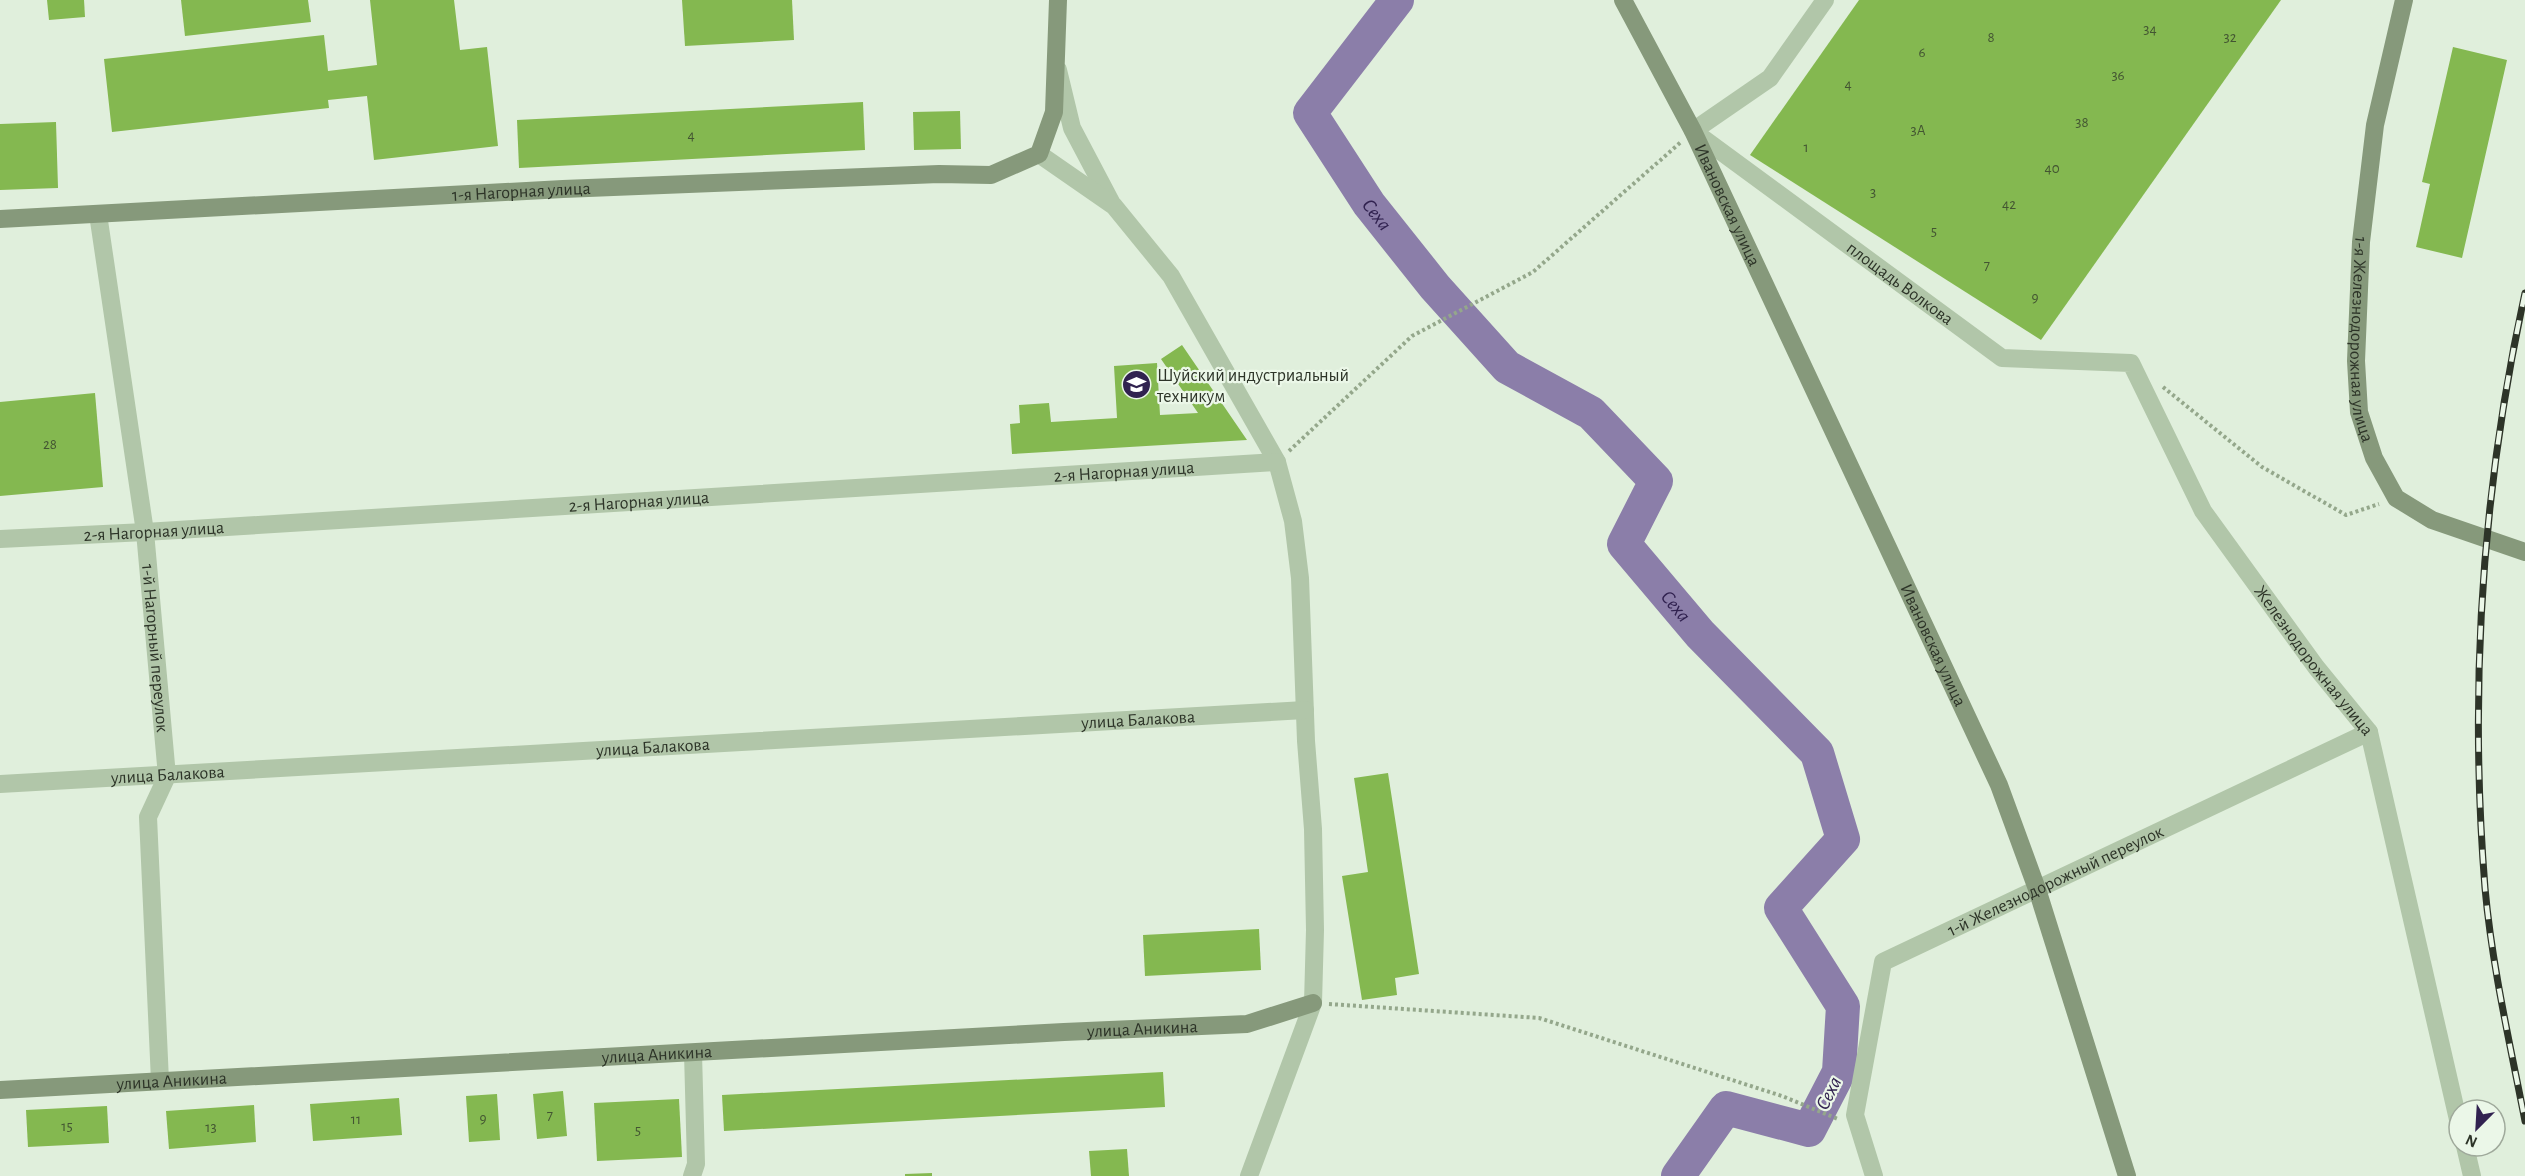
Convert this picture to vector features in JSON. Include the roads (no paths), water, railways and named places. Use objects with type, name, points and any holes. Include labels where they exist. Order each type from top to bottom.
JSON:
[{"type":"street","points":[[1058,0],[1054,112],[1040,154],[1114,206]]},
{"type":"street","name":"Ивановская улица","points":[[1623,0],[1693,131],[1999,785],[2037,889],[2127,1176]]},
{"type":"street","points":[[1693,131],[1770,78],[1825,0]]},
{"type":"street","name":"1-я Железнодорожная улица","points":[[2404,0],[2375,125],[2361,242],[2356,361],[2359,412],[2374,458],[2396,498],[2432,520],[2525,552]]},
{"type":"street","points":[[1055,61],[1072,128],[1114,206],[1171,276],[1277,462],[1293,521],[1300,578],[1305,710],[1313,829],[1315,930],[1313,1003],[1249,1176]]},
{"type":"street","name":"площадь Волкова","points":[[1693,131],[2002,358],[2131,363]]},
{"type":"street","name":"1-я Нагорная улица","points":[[0,219],[563,189],[939,174],[991,175],[1040,154]]},
{"type":"street","name":"1-й Нагорный переулок","points":[[98,214],[145,532],[167,776]]},
{"type":"street","name":"Железнодорожная улица","points":[[2131,363],[2203,511],[2316,667],[2369,732],[2453,1098]]},
{"type":"street","name":"2-я Нагорная улица","points":[[0,539],[1277,462]]},
{"type":"street","name":"улица Балакова","points":[[0,784],[1305,710]]},
{"type":"street","name":"1-й Железнодорожный переулок","points":[[1874,1176],[1855,1115],[1883,962],[2369,732]]},
{"type":"street","points":[[160,1081],[148,817],[167,776]]},
{"type":"street","name":"улица Аникина","points":[[0,1090],[1247,1024],[1313,1003]]},
{"type":"street","points":[[692,1176],[696,1164],[693,1053]]},
{"type":"street","points":[[2468,1158],[2472,1176]]},
{"type":"waterway","name":"Сеха","points":[[1397,0],[1310,113],[1369,204],[1435,287],[1507,367],[1591,413],[1656,481],[1624,544],[1700,634],[1817,753],[1843,839],[1781,908],[1843,1006],[1839,1072],[1809,1130],[1726,1108],[1678,1176]]},
{"type":"railway","points":[[2525,293],[2510,367],[2489,515],[2479,664],[2478,738],[2480,813],[2488,917],[2502,1005],[2525,1121]]},
{"type":"place","name":"Шуйский индустриальный техникум","points":[[1136,385]]}]
